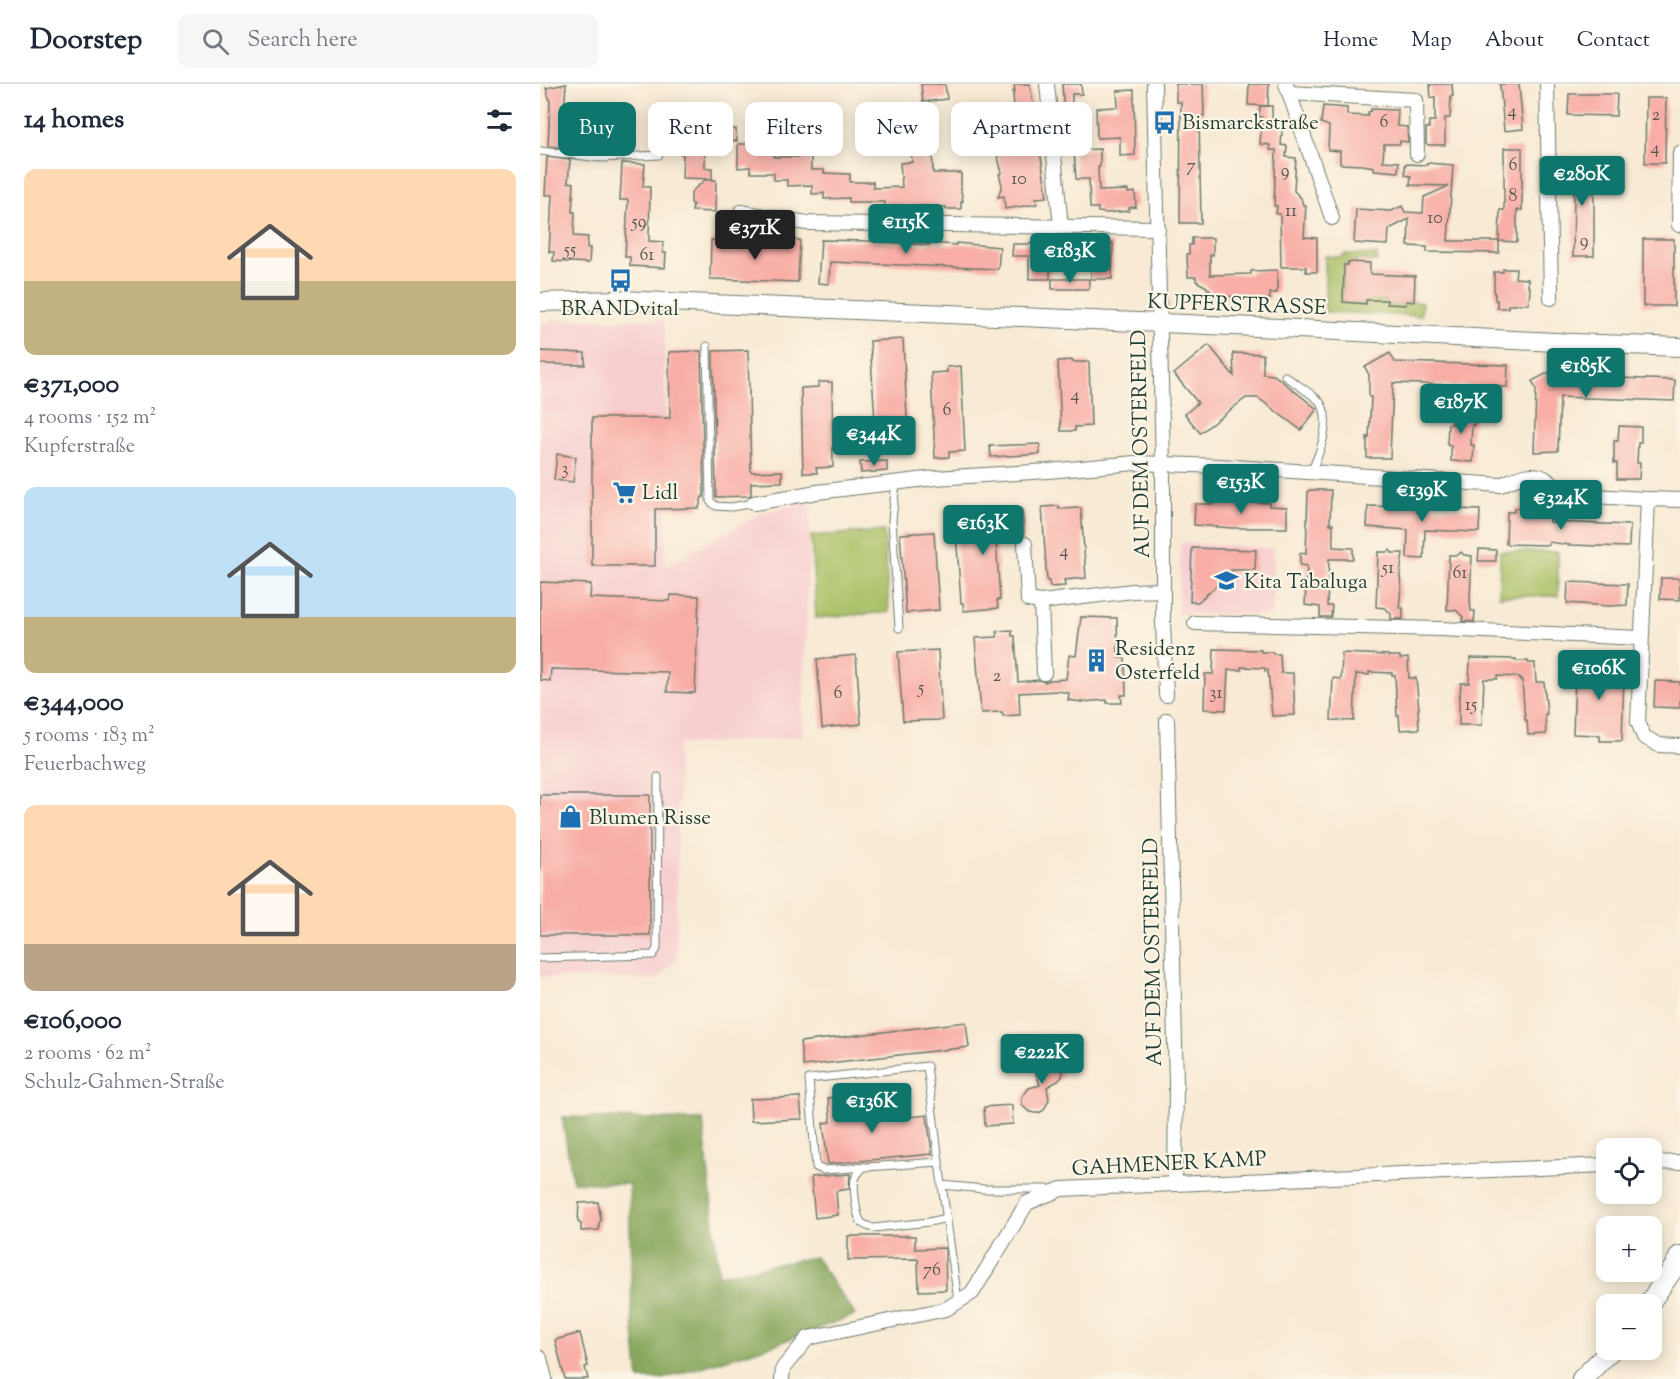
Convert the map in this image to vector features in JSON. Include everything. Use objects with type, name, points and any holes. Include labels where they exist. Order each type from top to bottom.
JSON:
[{"type":"main road","points":[[1656,1294],[1680,1256]]},
{"type":"main road","points":[[1582,1379],[1601,1360]]},
{"type":"street","points":[[1047,84],[1061,227]]},
{"type":"street","name":"AUF DEM OSTERFELD","points":[[1154,84],[1166,695]]},
{"type":"street","points":[[1547,84],[1551,298]]},
{"type":"street","points":[[1332,218],[1287,89],[1416,100],[1417,154]]},
{"type":"street","points":[[1679,225],[1680,153]]},
{"type":"street","points":[[741,212],[807,223],[1158,228]]},
{"type":"street","name":"KUPFERSTRASSE","points":[[540,302],[620,300],[1680,347]]},
{"type":"street","points":[[754,503],[896,482],[1136,463],[1221,465],[1500,485],[1534,474],[1546,478],[1564,493],[1572,495],[1680,500]]},
{"type":"street","points":[[1648,499],[1638,722],[1644,737],[1659,745],[1680,746]]},
{"type":"street","points":[[1025,544],[1028,600],[1041,602],[1133,591],[1163,590]]},
{"type":"street","points":[[1041,602],[1044,673]]},
{"type":"street","points":[[1195,622],[1641,638]]},
{"type":"street","name":"AUF DEM OSTERFELD","points":[[1167,720],[1176,1083],[1175,1183]]},
{"type":"street","points":[[1662,1163],[1680,1162]]},
{"type":"street","name":"GAHMENER KAMP","points":[[782,1379],[783,1368],[808,1338],[946,1309],[972,1293],[1027,1203],[1061,1189],[1596,1165]]},
{"type":"street","points":[[540,1358],[545,1379]]},
{"type":"lane","points":[[540,151],[601,159],[648,156]]},
{"type":"lane","points":[[707,346],[710,501],[716,506],[731,507],[754,503]]},
{"type":"lane","points":[[1285,376],[1320,402],[1324,412],[1323,440],[1311,472]]},
{"type":"lane","points":[[896,482],[892,520],[899,628]]},
{"type":"lane","points":[[540,958],[653,955],[657,949],[658,777]]},
{"type":"lane","points":[[939,1162],[823,1170],[816,1167],[809,1079],[927,1066],[958,1302]]},
{"type":"lane","points":[[864,1167],[858,1172],[855,1188],[857,1214],[866,1226],[874,1228],[947,1218]]},
{"type":"lane","points":[[942,1185],[984,1189],[1061,1189]]},
{"type":"shaded area","points":[[562,319],[664,321],[667,479],[665,567],[760,514],[811,501],[802,737],[678,745],[677,959],[657,979],[540,977],[540,325]]},
{"type":"shaded area","name":"Kita Tabaluga","points":[[1181,543],[1274,548],[1272,615],[1178,614]]},
{"type":"green space","points":[[1345,254],[1377,255],[1377,261],[1356,260],[1355,263],[1348,262],[1348,265],[1344,265],[1347,279],[1343,279],[1343,302],[1366,304],[1367,300],[1387,300],[1387,304],[1406,305],[1406,301],[1422,303],[1421,316],[1325,312],[1325,256],[1340,257]]},
{"type":"green space","points":[[884,531],[889,612],[816,618],[811,536]]},
{"type":"green space","points":[[1500,551],[1558,552],[1558,596],[1499,596]]},
{"type":"green space","points":[[562,1117],[703,1120],[719,1275],[815,1257],[855,1315],[776,1344],[662,1379],[639,1379],[632,1312],[629,1184],[573,1182]]},
{"type":"building","points":[[566,84],[565,102],[558,102],[558,147],[548,146],[550,102],[546,88]]},
{"type":"building","points":[[921,84],[945,84],[947,99],[923,102]]},
{"type":"building","points":[[1014,84],[1030,84],[1033,102],[1014,102],[1013,91],[1015,91]]},
{"type":"building","points":[[1062,84],[1081,84],[1082,94],[1072,94],[1072,102],[1063,102]]},
{"type":"building","points":[[1176,84],[1203,84],[1204,116],[1199,116],[1201,223],[1180,223],[1181,102],[1176,102]]},
{"type":"building","points":[[1249,84],[1269,84],[1268,106],[1248,105]]},
{"type":"building","points":[[1430,84],[1452,84],[1450,118],[1445,118],[1445,145],[1426,143],[1426,128],[1429,128],[1429,121],[1435,121],[1435,97],[1431,98]]},
{"type":"building","points":[[1500,84],[1519,84],[1523,129],[1504,131]]},
{"type":"building","points":[[1134,90],[1135,155],[1120,156],[1120,137],[1097,138],[1096,108],[1118,107],[1117,91]]},
{"type":"building","points":[[1569,94],[1617,94],[1616,116],[1568,115]]},
{"type":"building","points":[[1646,98],[1666,98],[1665,163],[1645,163]]},
{"type":"building","points":[[1260,106],[1272,106],[1272,118],[1283,120],[1281,145],[1287,146],[1286,157],[1296,158],[1294,191],[1301,198],[1303,205],[1306,205],[1304,237],[1317,238],[1317,272],[1306,272],[1306,267],[1281,267],[1280,214],[1276,214],[1277,206],[1274,206],[1276,150],[1270,150],[1270,145],[1260,144],[1262,117],[1259,117]]},
{"type":"building","points":[[1323,106],[1347,108],[1347,115],[1368,116],[1371,109],[1398,110],[1397,126],[1407,127],[1408,142],[1384,144],[1383,161],[1399,162],[1398,172],[1374,170],[1374,167],[1362,165],[1340,164],[1340,151],[1328,150],[1329,126],[1321,123]]},
{"type":"building","points":[[733,129],[736,129],[737,141],[733,141]]},
{"type":"building","points":[[738,144],[745,144],[745,156],[811,156],[811,170],[850,174],[850,182],[873,182],[873,188],[902,187],[900,163],[912,162],[912,156],[932,156],[933,173],[961,173],[963,201],[961,209],[946,209],[946,207],[922,206],[885,207],[885,202],[849,202],[849,198],[824,199],[824,193],[812,194],[812,185],[787,186],[787,180],[774,180],[774,173],[751,173],[750,167],[738,168]]},
{"type":"building","points":[[1504,148],[1522,148],[1522,210],[1517,210],[1517,242],[1499,241],[1500,210],[1504,210]]},
{"type":"building","points":[[1092,149],[1100,149],[1099,191],[1128,190],[1128,193],[1135,192],[1136,207],[1129,208],[1129,211],[1106,213],[1098,212],[1098,208],[1090,208],[1089,179],[1076,179],[1074,156],[1092,156]]},
{"type":"building","points":[[683,156],[705,156],[705,168],[712,168],[712,179],[682,178]]},
{"type":"building","points":[[998,156],[1041,156],[1047,197],[1036,198],[1037,204],[1005,209],[1004,196],[998,197],[1002,185],[999,174],[1002,173]]},
{"type":"building","points":[[547,157],[570,160],[568,182],[574,183],[572,212],[575,212],[574,236],[588,237],[589,263],[553,261],[554,252],[549,252],[552,195],[545,195]]},
{"type":"building","points":[[1569,159],[1590,159],[1589,191],[1594,192],[1594,256],[1573,256],[1574,192],[1568,192]]},
{"type":"building","points":[[622,163],[645,164],[643,187],[650,187],[649,241],[663,242],[663,253],[666,253],[665,268],[630,266],[630,257],[625,257],[628,200],[620,200]]},
{"type":"building","points":[[1427,163],[1453,165],[1448,241],[1499,241],[1499,253],[1427,252],[1427,247],[1408,246],[1409,219],[1389,229],[1388,245],[1354,243],[1356,209],[1391,211],[1402,206],[1405,212],[1423,213],[1424,197],[1449,186],[1410,185],[1411,176],[1405,175],[1405,164],[1427,165]]},
{"type":"building","points":[[705,180],[716,180],[715,212],[692,211],[691,192]]},
{"type":"building","points":[[1192,238],[1213,238],[1210,275],[1251,274],[1251,271],[1277,270],[1277,293],[1270,293],[1270,299],[1210,296],[1210,289],[1196,281],[1196,277],[1188,277],[1187,254],[1189,254],[1189,245],[1192,245]]},
{"type":"building","points":[[789,239],[800,240],[798,282],[710,279],[711,240],[789,243]]},
{"type":"building","points":[[1643,239],[1674,239],[1674,306],[1643,306]]},
{"type":"building","points":[[821,240],[929,245],[929,243],[956,245],[956,243],[1000,247],[998,269],[830,262],[829,284],[818,283]]},
{"type":"building","points":[[1051,243],[1050,279],[1029,279],[1029,256],[1012,256],[1013,244]]},
{"type":"building","points":[[1091,243],[1113,243],[1112,279],[1091,279]]},
{"type":"building","points":[[1348,262],[1370,263],[1370,274],[1415,276],[1414,302],[1406,301],[1406,305],[1387,304],[1387,300],[1366,300],[1366,304],[1343,302],[1344,265],[1348,265]]},
{"type":"building","points":[[1503,269],[1516,269],[1515,278],[1528,279],[1529,304],[1497,308],[1494,294],[1494,272],[1503,272]]},
{"type":"building","points":[[1052,279],[1089,279],[1089,289],[1052,289]]},
{"type":"building","points":[[903,339],[908,436],[876,438],[870,341]]},
{"type":"building","points":[[1209,345],[1234,376],[1233,353],[1263,354],[1263,374],[1274,375],[1317,409],[1301,430],[1258,398],[1246,398],[1200,433],[1185,414],[1198,403],[1174,374]]},
{"type":"building","points":[[748,350],[751,472],[782,471],[782,482],[751,483],[751,495],[748,496],[716,497],[713,351]]},
{"type":"building","points":[[540,351],[585,353],[585,365],[540,364]]},
{"type":"building","points":[[701,351],[704,497],[702,497],[699,508],[655,509],[655,566],[592,566],[592,418],[670,418],[669,352]]},
{"type":"building","points":[[1390,353],[1395,362],[1508,365],[1507,387],[1393,383],[1390,458],[1367,458],[1371,397],[1369,397],[1369,375],[1365,367]]},
{"type":"building","points":[[1072,360],[1072,362],[1089,362],[1091,426],[1075,427],[1075,431],[1061,431],[1058,361]]},
{"type":"building","points":[[961,366],[965,451],[949,452],[949,457],[935,458],[931,373],[947,372],[947,367]]},
{"type":"building","points":[[1557,368],[1562,376],[1675,380],[1674,401],[1560,397],[1558,451],[1534,452],[1536,389],[1532,381]]},
{"type":"building","points":[[818,382],[832,382],[833,467],[816,468],[817,473],[803,473],[801,388],[818,387]]},
{"type":"building","points":[[1452,408],[1475,409],[1471,445],[1474,445],[1473,462],[1451,461],[1451,446],[1447,445],[1448,424],[1452,424]]},
{"type":"building","points":[[1619,426],[1641,427],[1637,463],[1640,463],[1639,479],[1617,479],[1614,441],[1618,441]]},
{"type":"building","points":[[1040,444],[1040,454],[991,457],[990,446]]},
{"type":"building","points":[[557,454],[576,457],[573,482],[554,480]]},
{"type":"building","points":[[887,461],[887,471],[861,473],[860,462]]},
{"type":"building","points":[[1331,490],[1330,524],[1333,524],[1333,547],[1353,548],[1353,559],[1329,559],[1327,606],[1332,606],[1331,617],[1320,617],[1320,607],[1305,605],[1307,566],[1300,565],[1300,553],[1306,554],[1308,491]]},
{"type":"building","points":[[1213,501],[1269,503],[1269,506],[1287,507],[1287,528],[1194,525],[1195,504],[1213,504]]},
{"type":"building","points":[[1409,503],[1432,505],[1432,508],[1480,510],[1479,532],[1425,530],[1424,559],[1407,558],[1408,530],[1367,527],[1368,506],[1408,507]]},
{"type":"building","points":[[1059,506],[1059,509],[1081,508],[1086,578],[1064,580],[1065,586],[1050,587],[1047,581],[1042,507]]},
{"type":"building","points":[[1514,508],[1543,508],[1543,513],[1550,514],[1550,522],[1630,525],[1629,546],[1570,545],[1549,542],[1549,545],[1506,544],[1507,512],[1514,512]]},
{"type":"building","points":[[1022,509],[1024,535],[1018,538],[996,539],[1000,600],[997,600],[998,608],[964,611],[963,603],[961,603],[955,524],[958,524],[957,516],[1011,513],[1010,510]]},
{"type":"building","points":[[934,532],[939,610],[906,613],[900,534]]},
{"type":"building","points":[[1192,548],[1256,550],[1255,570],[1231,570],[1230,582],[1222,581],[1198,602],[1190,602]]},
{"type":"building","points":[[1479,549],[1496,550],[1496,561],[1478,561]]},
{"type":"building","points":[[1390,550],[1392,553],[1403,553],[1399,608],[1403,608],[1403,619],[1391,619],[1391,614],[1385,608],[1376,607],[1378,552]]},
{"type":"building","points":[[1461,552],[1472,556],[1470,599],[1471,611],[1475,611],[1474,622],[1463,621],[1463,617],[1456,610],[1447,610],[1449,555],[1458,555]]},
{"type":"building","points":[[1661,578],[1680,578],[1680,600],[1660,599]]},
{"type":"building","points":[[540,582],[591,584],[590,598],[670,601],[671,595],[699,596],[695,693],[667,692],[668,672],[551,669],[550,681],[540,680]]},
{"type":"building","points":[[1568,582],[1628,584],[1627,605],[1567,603]]},
{"type":"building","points":[[1081,617],[1117,618],[1118,658],[1125,658],[1126,695],[1121,695],[1122,703],[1107,703],[1107,700],[1082,702],[1068,700],[1069,693],[1058,691],[1019,693],[1020,715],[1003,716],[1002,712],[981,713],[975,638],[997,637],[997,631],[1012,630],[1012,636],[1015,636],[1018,682],[1066,679],[1069,655],[1076,656]]},
{"type":"building","points":[[1214,649],[1261,650],[1261,652],[1280,654],[1281,673],[1293,673],[1295,715],[1272,716],[1268,670],[1265,671],[1265,668],[1241,667],[1241,670],[1228,670],[1226,710],[1204,709],[1205,674],[1213,674]]},
{"type":"building","points":[[938,650],[942,720],[903,721],[898,652]]},
{"type":"building","points":[[1342,653],[1408,658],[1409,678],[1416,678],[1419,729],[1400,730],[1395,675],[1392,673],[1356,674],[1354,721],[1331,720],[1333,678],[1341,679]]},
{"type":"building","points":[[856,655],[861,724],[822,728],[817,659]]},
{"type":"building","points":[[1470,658],[1516,659],[1516,661],[1535,663],[1536,682],[1544,682],[1546,734],[1528,735],[1520,677],[1497,676],[1497,679],[1484,679],[1482,725],[1459,725],[1459,695],[1461,683],[1469,683]]},
{"type":"building","points":[[1580,659],[1610,659],[1609,674],[1624,675],[1622,741],[1600,741],[1600,735],[1573,734],[1575,676],[1579,676]]},
{"type":"building","points":[[1655,681],[1680,682],[1680,708],[1654,707]]},
{"type":"building","points":[[540,795],[650,795],[650,935],[540,935]]},
{"type":"building","points":[[966,1022],[969,1047],[803,1066],[800,1042]]},
{"type":"building","points":[[1043,1059],[1059,1061],[1063,1071],[1062,1077],[1047,1087],[1049,1100],[1044,1110],[1034,1113],[1022,1105],[1022,1097],[1029,1088],[1040,1085],[1036,1068]]},
{"type":"building","points":[[865,1094],[868,1122],[927,1115],[932,1154],[828,1164],[823,1123],[831,1122],[828,1098]]},
{"type":"building","points":[[800,1097],[802,1119],[751,1121],[750,1099]]},
{"type":"building","points":[[1012,1105],[1013,1124],[985,1126],[984,1107]]},
{"type":"building","points":[[850,1174],[849,1189],[836,1191],[838,1215],[815,1218],[811,1177]]},
{"type":"building","points":[[598,1202],[601,1220],[599,1230],[581,1231],[581,1224],[578,1222],[579,1203]]},
{"type":"building","points":[[848,1236],[915,1236],[915,1249],[945,1248],[946,1290],[919,1291],[918,1259],[848,1260]]},
{"type":"building","points":[[580,1333],[588,1366],[585,1367],[588,1379],[565,1379],[555,1340]]},
{"type":"place","name":"Bismarckstraße","points":[[1164,122]]},
{"type":"place","name":"BRANDvital","points":[[620,280]]},
{"type":"place","name":"Lidl","points":[[624,492]]},
{"type":"place","name":"Kita Tabaluga","points":[[1226,581]]},
{"type":"place","name":"Residenz Osterfeld","points":[[1097,660]]},
{"type":"place","name":"Blumen Risse","points":[[571,817]]}]
